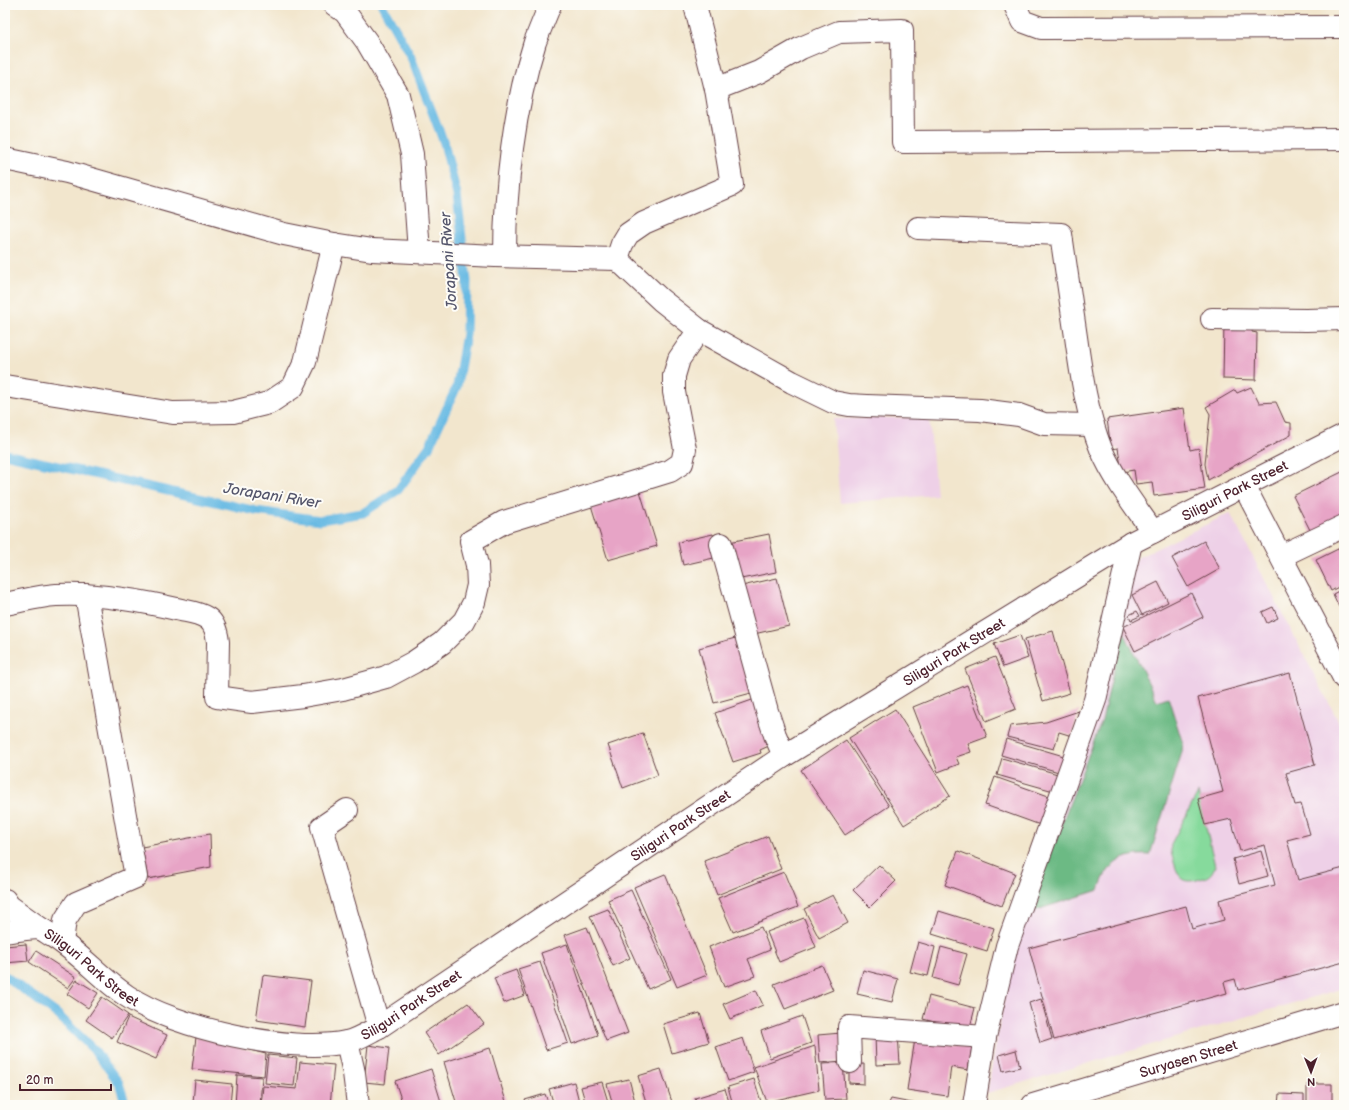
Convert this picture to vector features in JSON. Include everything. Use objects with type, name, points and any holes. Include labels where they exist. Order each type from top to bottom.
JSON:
[{"type":"street","points":[[336,5],[345,12],[366,42],[398,95],[412,154],[424,252]]},
{"type":"street","points":[[500,256],[507,188],[521,99],[536,42],[550,5]]},
{"type":"street","points":[[617,259],[622,244],[628,234],[644,223],[732,185],[716,89],[695,5]]},
{"type":"street","points":[[1015,5],[1022,21],[1041,28],[1344,27]]},
{"type":"street","points":[[716,89],[759,72],[801,48],[839,32],[902,30],[903,142],[1344,139]]},
{"type":"street","points":[[5,158],[67,172],[284,234],[334,244],[372,250],[500,256],[617,259],[662,300],[699,330],[792,382],[833,402],[867,406],[980,410],[1018,414],[1044,424],[1093,425]]},
{"type":"street","points":[[918,228],[1062,234],[1082,376],[1093,425],[1101,449],[1110,468],[1153,532]]},
{"type":"street","points":[[5,386],[173,413],[233,412],[268,404],[293,387],[305,362],[334,244]]},
{"type":"street","points":[[1212,319],[1344,319]]},
{"type":"street","points":[[5,604],[55,595],[86,595],[161,605],[200,614],[209,618],[215,626],[218,642],[217,697],[252,702],[303,696],[343,689],[386,677],[414,662],[442,643],[464,621],[474,602],[478,585],[477,565],[472,541],[504,522],[670,471],[682,463],[685,456],[685,449],[674,392],[674,376],[679,359],[699,330]]},
{"type":"street","name":"Siliguri Park Street","points":[[5,932],[40,929],[62,942],[127,996],[178,1021],[213,1030],[283,1043],[319,1045],[347,1042],[379,1027],[784,756],[1131,543],[1344,435]]},
{"type":"street","points":[[1244,486],[1344,678]]},
{"type":"street","points":[[1281,556],[1344,526]]},
{"type":"street","points":[[974,1105],[985,1037],[1007,946],[1095,700],[1131,543]]},
{"type":"street","points":[[721,544],[767,711],[784,756]]},
{"type":"street","points":[[62,942],[65,920],[76,903],[136,876],[86,595]]},
{"type":"street","points":[[347,810],[322,827],[379,1027]]},
{"type":"street","points":[[5,900],[9,906],[40,929]]},
{"type":"street","name":"Suryasen Street","points":[[1033,1105],[1344,1012]]},
{"type":"street","points":[[850,1062],[849,1026],[985,1037]]},
{"type":"street","points":[[347,1042],[354,1073],[358,1105]]},
{"type":"shaded area","points":[[929,417],[936,495],[840,503],[833,419]]},
{"type":"shaded area","points":[[1230,513],[1344,732],[1344,988],[987,1093],[1013,950],[1137,558]]},
{"type":"green space","points":[[1123,630],[1157,701],[1168,697],[1183,744],[1182,752],[1150,855],[1131,856],[1117,862],[1106,873],[1099,890],[1027,913],[1102,720]]},
{"type":"green space","points":[[1198,793],[1215,866],[1208,876],[1194,881],[1189,881],[1182,878],[1177,872],[1171,851],[1171,844]]},
{"type":"building","points":[[1224,322],[1253,323],[1252,332],[1257,333],[1256,380],[1223,379]]},
{"type":"building","points":[[1251,387],[1259,403],[1276,402],[1285,422],[1291,423],[1291,435],[1208,480],[1205,464],[1210,414],[1206,407],[1235,390],[1237,393]]},
{"type":"building","points":[[1184,408],[1190,450],[1199,448],[1205,489],[1154,496],[1152,482],[1136,484],[1134,470],[1122,472],[1118,448],[1111,449],[1107,419]]},
{"type":"building","points":[[1344,471],[1344,518],[1312,534],[1293,496]]},
{"type":"building","points":[[639,488],[657,546],[608,560],[590,502]]},
{"type":"building","points":[[713,534],[718,557],[683,565],[678,542]]},
{"type":"building","points":[[769,534],[776,572],[736,580],[729,542]]},
{"type":"building","points":[[1204,541],[1220,569],[1188,587],[1172,558]]},
{"type":"building","points":[[1344,546],[1344,584],[1331,591],[1316,560]]},
{"type":"building","points":[[777,578],[789,626],[754,634],[742,586]]},
{"type":"building","points":[[1158,582],[1168,602],[1142,615],[1132,595]]},
{"type":"building","points":[[1344,588],[1344,605],[1339,607],[1333,594]]},
{"type":"building","points":[[1191,593],[1203,617],[1135,651],[1123,627]]},
{"type":"building","points":[[1273,607],[1278,618],[1267,623],[1262,612]]},
{"type":"building","points":[[1137,611],[1140,616],[1131,620],[1129,615]]},
{"type":"building","points":[[1053,631],[1070,693],[1043,701],[1025,639]]},
{"type":"building","points":[[1020,635],[1028,658],[1003,667],[994,644]]},
{"type":"building","points":[[739,637],[755,692],[714,703],[699,648]]},
{"type":"building","points":[[995,657],[1016,709],[986,721],[965,669]]},
{"type":"building","points":[[1290,673],[1315,765],[1286,773],[1295,805],[1301,804],[1310,834],[1287,840],[1298,880],[1344,868],[1344,962],[1238,990],[1235,979],[1224,982],[1227,993],[1054,1040],[1029,948],[1186,906],[1192,929],[1224,920],[1219,900],[1275,885],[1265,845],[1240,851],[1231,819],[1205,825],[1198,799],[1223,792],[1198,698]]},
{"type":"building","points":[[967,685],[987,737],[968,744],[971,752],[956,757],[959,764],[938,772],[913,707]]},
{"type":"building","points":[[755,699],[771,745],[760,750],[761,753],[733,762],[715,713]]},
{"type":"building","points":[[895,709],[950,796],[904,825],[849,738]]},
{"type":"building","points":[[1079,711],[1072,736],[1059,732],[1054,749],[1007,737],[1010,726],[1046,722]]},
{"type":"building","points":[[643,733],[658,775],[623,788],[608,745]]},
{"type":"building","points":[[1006,739],[1067,757],[1062,773],[1001,755]]},
{"type":"building","points":[[846,740],[889,806],[845,835],[801,770]]},
{"type":"building","points":[[1002,758],[1061,775],[1057,792],[997,775]]},
{"type":"building","points":[[995,777],[1054,798],[1043,826],[985,805]]},
{"type":"building","points":[[210,834],[211,867],[148,879],[142,847]]},
{"type":"building","points":[[768,836],[781,869],[717,895],[704,861]]},
{"type":"building","points":[[958,851],[1015,873],[1002,906],[945,885]]},
{"type":"building","points":[[1261,851],[1268,876],[1239,884],[1233,859]]},
{"type":"building","points":[[879,865],[896,881],[870,907],[853,890]]},
{"type":"building","points":[[784,872],[798,907],[733,932],[718,898]]},
{"type":"building","points":[[665,874],[707,975],[677,987],[634,887]]},
{"type":"building","points":[[631,890],[671,979],[648,989],[608,900]]},
{"type":"building","points":[[833,895],[848,923],[819,938],[804,909]]},
{"type":"building","points":[[608,909],[630,958],[613,966],[590,916]]},
{"type":"building","points":[[939,911],[994,928],[987,951],[932,934]]},
{"type":"building","points":[[804,918],[816,947],[779,962],[767,932]]},
{"type":"building","points":[[587,927],[628,1033],[606,1041],[565,935]]},
{"type":"building","points":[[761,927],[770,950],[748,959],[755,976],[724,987],[709,947]]},
{"type":"building","points":[[918,942],[935,947],[928,976],[910,972]]},
{"type":"building","points":[[26,944],[28,961],[5,963],[5,946]]},
{"type":"building","points":[[567,944],[598,1035],[572,1044],[541,953]]},
{"type":"building","points":[[941,947],[967,954],[958,985],[933,978]]},
{"type":"building","points":[[36,951],[76,977],[68,988],[29,962]]},
{"type":"building","points":[[540,962],[568,1043],[546,1050],[518,969]]},
{"type":"building","points":[[822,965],[833,990],[785,1009],[774,984]]},
{"type":"building","points":[[516,970],[525,995],[504,1003],[494,978]]},
{"type":"building","points":[[863,970],[898,979],[892,1002],[857,994]]},
{"type":"building","points":[[263,975],[311,981],[305,1027],[256,1020]]},
{"type":"building","points":[[77,980],[98,993],[88,1008],[67,994]]},
{"type":"building","points":[[756,990],[763,1005],[730,1019],[723,1004]]},
{"type":"building","points":[[929,996],[975,1008],[969,1031],[923,1019]]},
{"type":"building","points":[[102,997],[128,1015],[112,1038],[86,1020]]},
{"type":"building","points":[[1041,999],[1052,1039],[1040,1043],[1029,1003]]},
{"type":"building","points":[[468,1003],[484,1024],[439,1055],[424,1033]]},
{"type":"building","points":[[700,1013],[709,1042],[672,1053],[663,1024]]},
{"type":"building","points":[[802,1016],[811,1043],[770,1058],[761,1031]]},
{"type":"building","points":[[128,1017],[167,1035],[156,1059],[117,1042]]},
{"type":"building","points":[[841,1033],[842,1061],[820,1063],[818,1035]]},
{"type":"building","points":[[898,1034],[900,1064],[876,1065],[875,1035]]},
{"type":"building","points":[[196,1037],[266,1054],[264,1076],[192,1069]]},
{"type":"building","points":[[743,1038],[754,1072],[728,1081],[716,1047]]},
{"type":"building","points":[[915,1039],[972,1047],[968,1070],[951,1067],[947,1096],[907,1090]]},
{"type":"building","points":[[368,1045],[389,1048],[385,1084],[364,1082]]},
{"type":"building","points":[[815,1046],[819,1090],[767,1102],[754,1067]]},
{"type":"building","points":[[490,1048],[507,1105],[457,1105],[444,1062]]},
{"type":"building","points":[[1016,1050],[1020,1067],[1003,1071],[999,1055]]},
{"type":"building","points":[[268,1055],[297,1058],[294,1086],[265,1083]]},
{"type":"building","points":[[300,1062],[334,1065],[330,1105],[261,1105],[263,1086],[297,1089]]},
{"type":"building","points":[[843,1063],[846,1099],[825,1100],[822,1064]]},
{"type":"building","points":[[864,1064],[864,1084],[849,1083],[849,1065]]},
{"type":"building","points":[[431,1069],[442,1105],[403,1105],[395,1081]]},
{"type":"building","points":[[661,1069],[673,1105],[647,1105],[638,1076]]},
{"type":"building","points":[[237,1075],[262,1077],[260,1105],[235,1105]]},
{"type":"building","points":[[629,1079],[636,1105],[613,1105],[607,1084]]},
{"type":"building","points":[[754,1079],[762,1105],[733,1105],[728,1087]]},
{"type":"building","points":[[195,1080],[232,1084],[230,1105],[193,1103]]},
{"type":"building","points":[[574,1082],[580,1105],[554,1105],[549,1089]]},
{"type":"building","points":[[602,1082],[609,1105],[586,1105],[581,1087]]},
{"type":"building","points":[[1307,1084],[1332,1084],[1332,1105],[1307,1105]]},
{"type":"building","points":[[725,1089],[730,1105],[697,1105],[695,1098]]},
{"type":"building","points":[[545,1094],[549,1105],[527,1105],[525,1100]]},
{"type":"building","points":[[1279,1094],[1304,1095],[1304,1105],[1278,1105]]},
{"type":"building","points":[[891,1099],[917,1104],[917,1105],[888,1105]]},
{"type":"waterway","name":"Jorapani River","points":[[5,454],[256,511],[320,520],[363,513],[398,490],[429,447],[457,386],[466,334],[467,281],[457,195],[444,143],[411,57],[382,5]]},
{"type":"waterway","name":"Jorapani River","points":[[5,976],[57,1014],[95,1051],[119,1083],[126,1105]]}]
